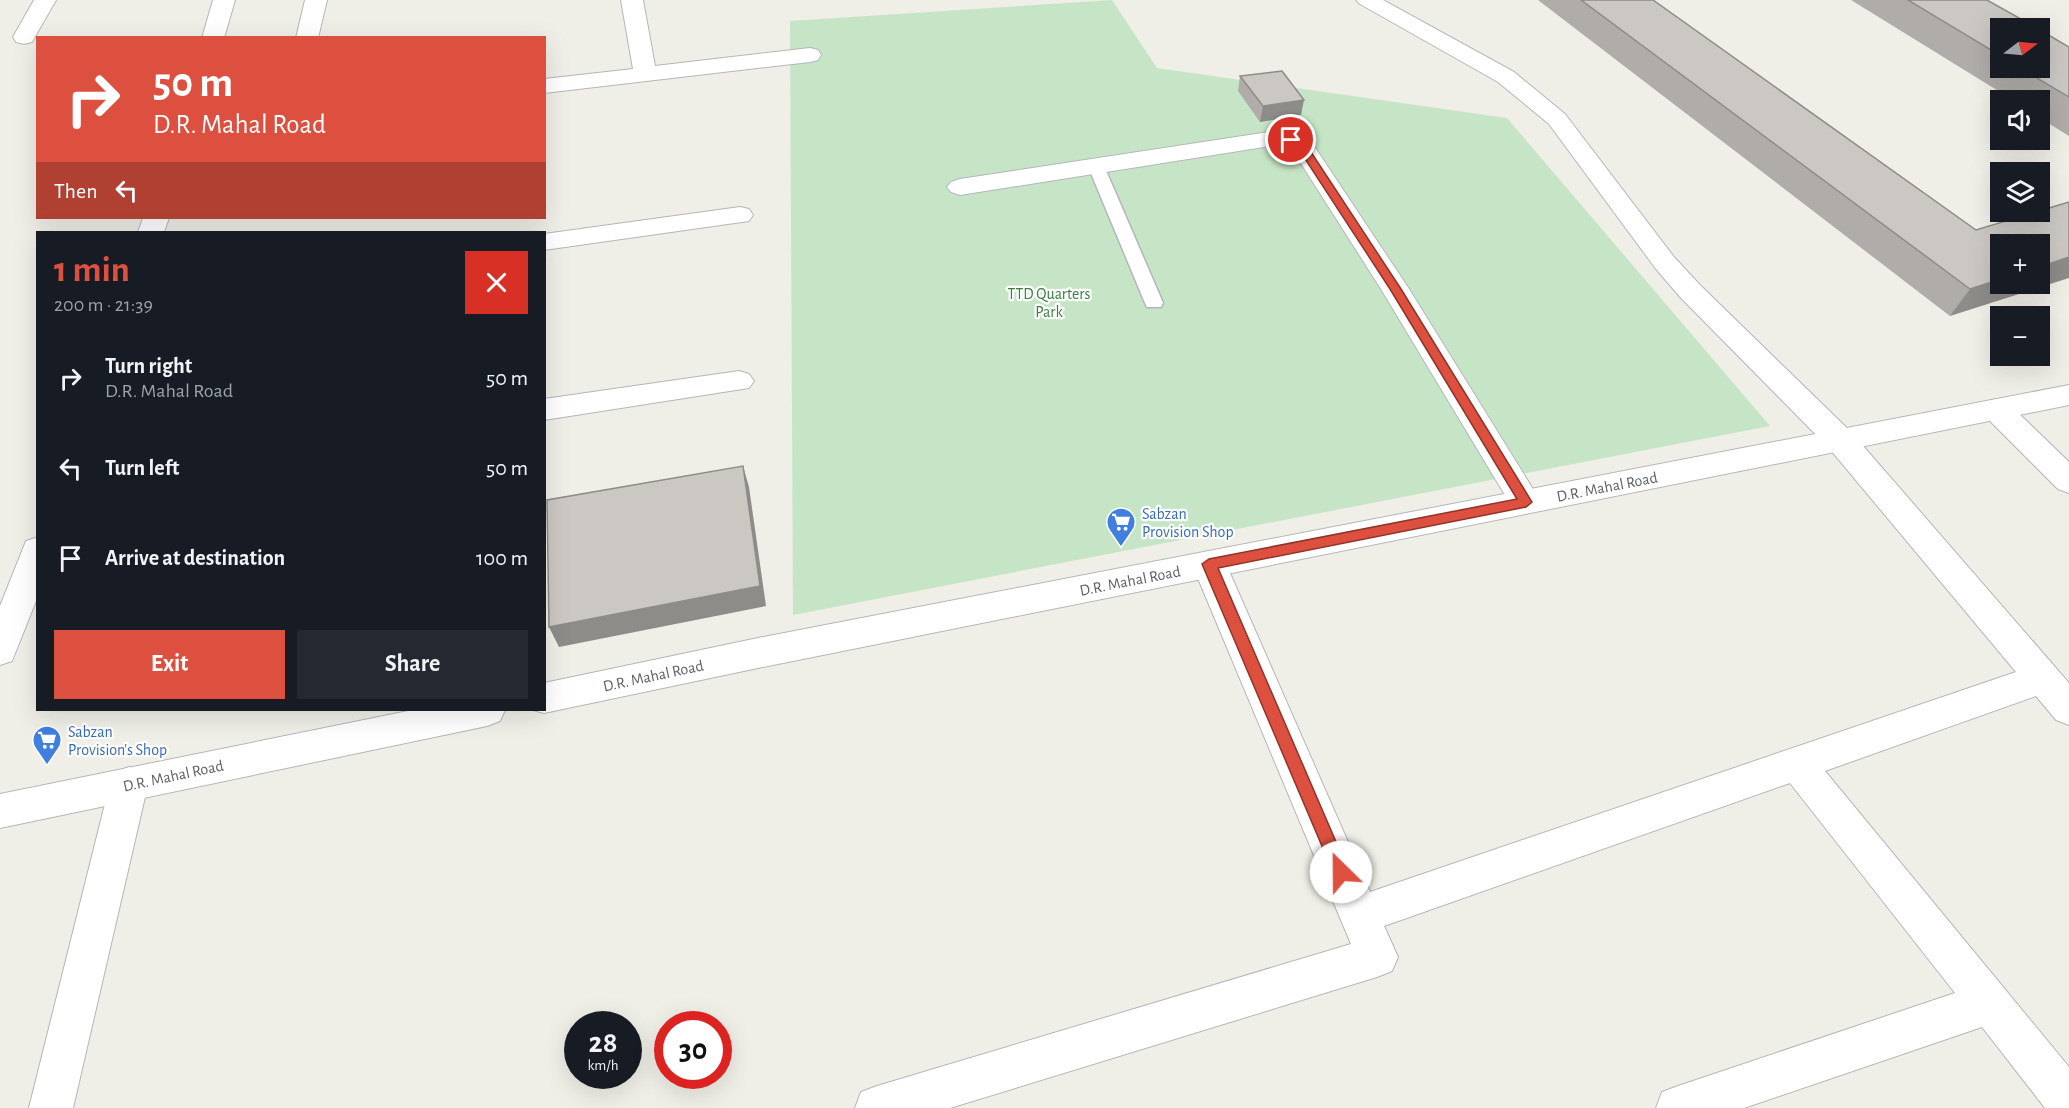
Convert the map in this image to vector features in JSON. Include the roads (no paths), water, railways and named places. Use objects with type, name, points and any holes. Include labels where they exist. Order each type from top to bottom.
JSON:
[{"type":"street","points":[[24,37],[45,0]]},
{"type":"street","points":[[214,36],[225,0]]},
{"type":"street","points":[[308,36],[316,0]]},
{"type":"street","points":[[632,0],[645,74]]},
{"type":"street","points":[[1367,0],[1506,77],[1557,119],[1665,262],[1690,291],[1840,440],[2069,709]]},
{"type":"street","points":[[546,86],[810,55]]},
{"type":"street","points":[[960,187],[1276,138],[1291,140],[1304,149],[1395,289],[1526,502]]},
{"type":"street","points":[[546,242],[740,215]]},
{"type":"street","points":[[546,410],[739,381]]},
{"type":"street","name":"D.R. Mahal Road","points":[[546,698],[1209,564],[2069,395]]},
{"type":"street","points":[[1997,410],[2069,481]]},
{"type":"street","points":[[0,651],[36,555]]},
{"type":"street","points":[[877,1108],[1377,957],[1209,564]]},
{"type":"street","points":[[1360,915],[2043,678]]},
{"type":"street","name":"D.R. Mahal Road","points":[[0,811],[482,711]]},
{"type":"street","points":[[1797,764],[2069,1102]]},
{"type":"street","points":[[51,1108],[129,784]]},
{"type":"street","points":[[1678,1108],[1990,1003]]},
{"type":"lane","points":[[1096,166],[1154,303]]},
{"type":"place","name":"Sabzan Provision Shop","points":[[1121,548]]},
{"type":"place","name":"Sabzan Provision's Shop","points":[[47,766]]},
{"type":"park label","name":"TTD Quarters Park","points":[[1049,302]]}]
